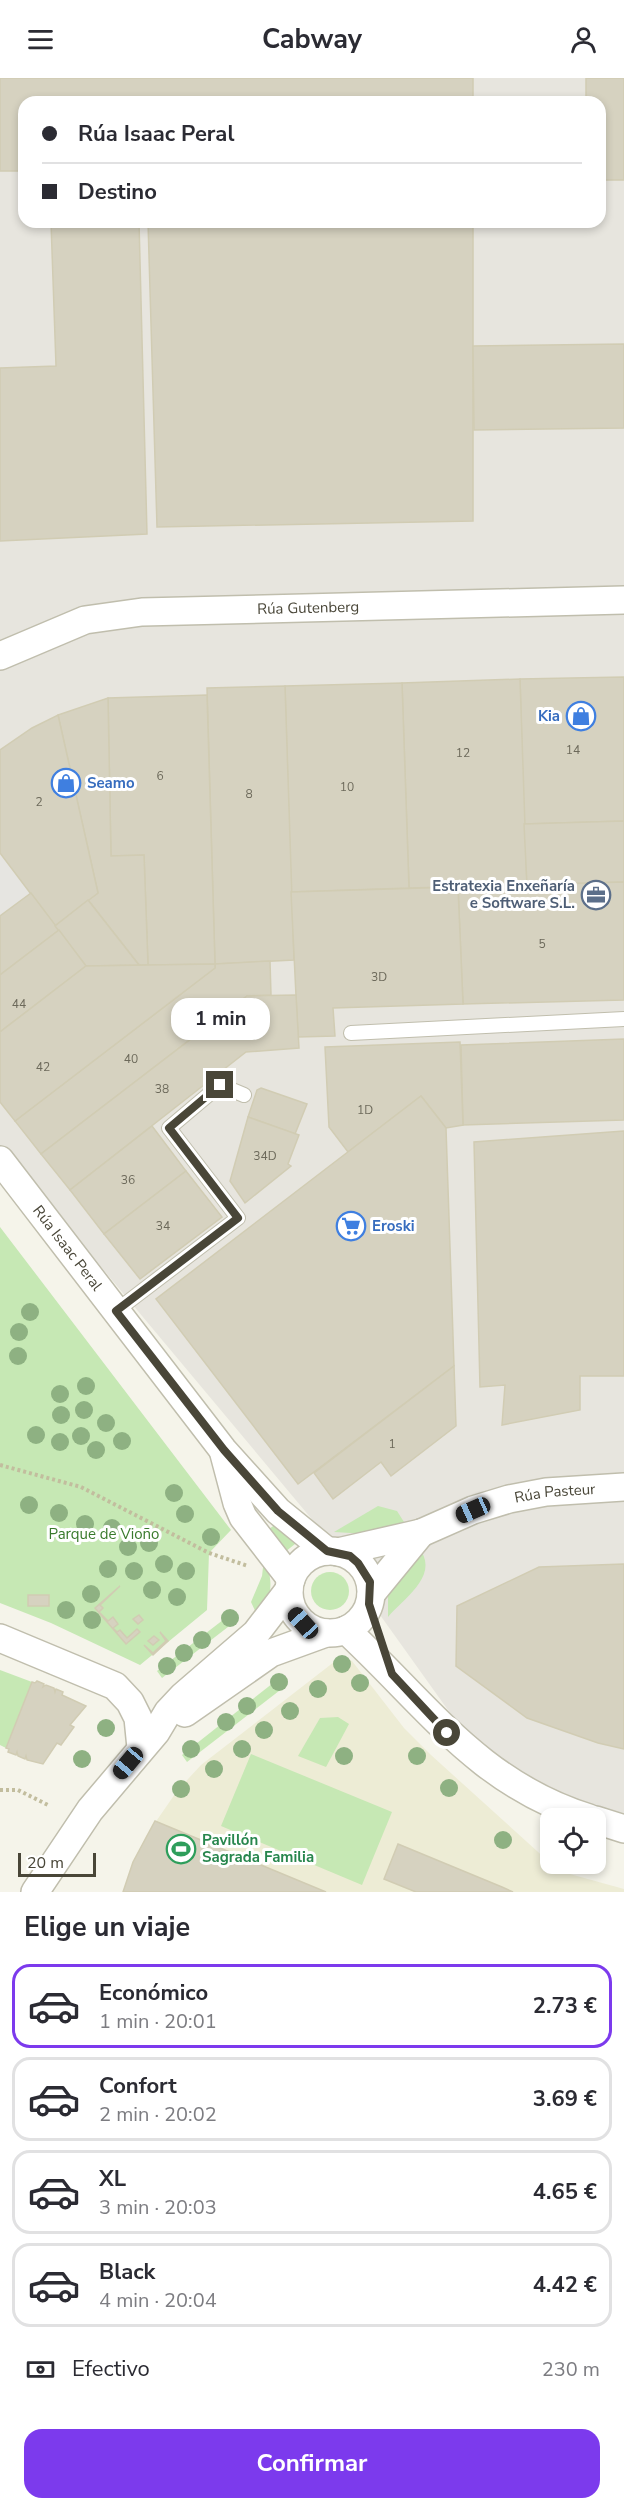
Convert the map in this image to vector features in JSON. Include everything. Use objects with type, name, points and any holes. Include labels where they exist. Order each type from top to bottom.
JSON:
[{"type":"street","name":"Rúa Gutenberg","points":[[0,656],[85,620],[142,612],[624,600]]},
{"type":"street","name":"Rúa Isaac Peral","points":[[0,1160],[224,1450],[278,1511],[333,1552]]},
{"type":"street","name":"Rúa Isaac Peral","points":[[224,1450],[237,1503],[243,1517],[290,1585]]},
{"type":"street","name":"Rúa Pasteur","points":[[333,1552],[422,1533],[473,1510],[509,1499],[546,1492],[624,1487]]},
{"type":"street","name":"Rúa Pasteur","points":[[370,1599],[422,1533]]},
{"type":"street","points":[[35,1892],[90,1810],[183,1696],[256,1634],[305,1560],[333,1552],[350,1556],[366,1572],[370,1599],[392,1674]]},
{"type":"street","points":[[290,1585],[295,1614],[314,1630],[336,1631],[392,1674],[433,1720],[505,1780],[560,1808]]},
{"type":"street","points":[[148,1740],[271,1653],[356,1624],[370,1599]]},
{"type":"street","points":[[0,1638],[115,1686],[130,1702],[148,1740]]},
{"type":"street","points":[[606,1823],[624,1829]]},
{"type":"lane","points":[[351,1033],[624,1019]]},
{"type":"lane","points":[[116,1311],[238,1218],[169,1128],[220,1085],[244,1095]]},
{"type":"path","points":[[0,1465],[81,1487],[209,1552],[251,1566]]},
{"type":"path","points":[[0,1790],[18,1790],[50,1806]]},
{"type":"shaded area","points":[[0,78],[624,78],[624,1830],[606,1822],[606,1808],[573,1808],[493,1773],[310,1517],[0,1146]]},
{"type":"shaded area","points":[[0,853],[31,893],[0,916]]},
{"type":"shaded area","points":[[345,1658],[352,1661],[404,1728],[540,1854],[540,1874],[570,1874],[624,1889],[624,1892],[123,1892],[146,1836],[177,1791],[201,1765],[334,1662]]},
{"type":"green space","name":"Parque de Vioño","points":[[0,1227],[231,1530],[209,1553],[207,1610],[140,1665],[51,1623],[0,1603]]},
{"type":"green space","points":[[378,1506],[397,1511],[404,1522],[368,1534],[334,1532]]},
{"type":"green space","points":[[276,1524],[300,1540],[285,1552],[269,1529]]},
{"type":"green space","points":[[421,1551],[425,1561],[422,1579],[388,1617],[388,1594]]},
{"type":"green space","points":[[264,1559],[270,1575],[270,1590],[259,1619],[251,1602],[262,1576]]},
{"type":"green space","points":[[330,1572],[343,1578],[349,1591],[343,1604],[330,1610],[317,1604],[311,1591],[317,1578]]},
{"type":"green space","points":[[232,1613],[237,1620],[162,1678],[157,1671]]},
{"type":"green space","points":[[0,1670],[32,1682],[6,1748],[0,1745]]},
{"type":"green space","points":[[282,1676],[288,1684],[187,1762],[182,1755]]},
{"type":"green space","points":[[338,1717],[349,1724],[326,1767],[298,1756],[320,1718]]},
{"type":"green space","points":[[251,1754],[392,1812],[362,1885],[221,1826]]},
{"type":"building","points":[[0,78],[473,78],[473,96],[18,96],[18,171],[0,171]]},
{"type":"building","points":[[586,78],[624,78],[624,180],[606,180],[606,96],[586,96]]},
{"type":"building","points":[[51,228],[139,228],[147,534],[0,541],[0,368],[56,366]]},
{"type":"building","points":[[148,228],[473,228],[473,521],[157,527]]},
{"type":"building","points":[[624,344],[624,428],[474,430],[473,346]]},
{"type":"building","points":[[624,677],[624,821],[524,824],[520,679]]},
{"type":"building","points":[[520,679],[527,885],[409,888],[402,683]]},
{"type":"building","points":[[402,683],[409,888],[291,892],[285,686]]},
{"type":"building","points":[[285,686],[294,960],[215,964],[207,688]]},
{"type":"building","points":[[207,695],[215,964],[148,965],[144,855],[111,856],[108,698]]},
{"type":"building","points":[[108,698],[111,856],[144,855],[148,965],[139,965],[88,900],[98,893],[58,715]]},
{"type":"building","points":[[58,715],[98,893],[55,926],[0,853],[0,750],[32,728]]},
{"type":"building","points":[[624,821],[624,882],[527,885],[524,824]]},
{"type":"building","points":[[624,882],[624,1000],[463,1004],[458,887]]},
{"type":"building","points":[[458,887],[463,1004],[333,1008],[335,1036],[298,1037],[291,892]]},
{"type":"building","points":[[31,893],[59,930],[0,975],[0,916]]},
{"type":"building","points":[[88,900],[139,965],[86,966],[55,926]]},
{"type":"building","points":[[59,930],[86,966],[0,1032],[0,975]]},
{"type":"building","points":[[270,961],[271,995],[247,996],[41,1154],[15,1121],[215,968],[215,964]]},
{"type":"building","points":[[215,964],[215,968],[15,1121],[0,1102],[0,1032],[86,966]]},
{"type":"building","points":[[296,995],[299,1048],[246,1052],[70,1190],[41,1154],[247,996]]},
{"type":"building","points":[[624,1039],[624,1120],[463,1125],[461,1045]]},
{"type":"building","points":[[460,1042],[463,1125],[446,1128],[421,1096],[348,1152],[329,1127],[325,1047]]},
{"type":"building","points":[[261,1088],[307,1104],[295,1134],[248,1117],[257,1090]]},
{"type":"building","name":"Eroski","points":[[421,1096],[446,1128],[454,1366],[298,1484],[156,1299]]},
{"type":"building","points":[[248,1117],[299,1135],[288,1164],[291,1166],[245,1203],[230,1181]]},
{"type":"building","points":[[152,1126],[186,1171],[104,1234],[70,1190]]},
{"type":"building","points":[[624,1131],[624,1376],[580,1376],[580,1410],[502,1425],[505,1385],[480,1387],[474,1142]]},
{"type":"building","points":[[186,1171],[222,1217],[140,1279],[104,1234]]},
{"type":"building","points":[[454,1366],[456,1426],[391,1476],[381,1462],[333,1499],[314,1473]]},
{"type":"building","points":[[624,1564],[624,1749],[598,1743],[527,1718],[456,1666],[457,1606],[539,1567]]},
{"type":"building","points":[[120,1586],[100,1605],[103,1608],[99,1612],[108,1621],[113,1617],[118,1624],[113,1628],[117,1632],[120,1630],[127,1638],[137,1629],[140,1632],[126,1644],[95,1608]]},
{"type":"building","points":[[28,1595],[49,1595],[49,1606],[28,1606]]},
{"type":"building","points":[[139,1615],[143,1620],[138,1624],[133,1619]]},
{"type":"building","points":[[160,1632],[168,1641],[153,1655],[144,1645],[153,1653],[166,1641]]},
{"type":"building","points":[[154,1636],[159,1640],[153,1645],[148,1641]]},
{"type":"building","points":[[37,1681],[44,1684],[43,1687],[46,1685],[54,1688],[55,1692],[56,1689],[63,1692],[62,1695],[86,1706],[70,1725],[74,1727],[61,1745],[57,1743],[43,1764],[27,1760],[26,1756],[25,1759],[18,1756],[17,1752],[16,1755],[8,1752],[9,1749],[6,1748],[32,1682]]},
{"type":"building","name":"Pavillón Sagrada Familia","points":[[155,1821],[326,1892],[123,1892],[133,1862]]},
{"type":"building","points":[[398,1844],[513,1892],[416,1892],[384,1879]]},
{"type":"place","name":"Kia","points":[[581,716]]},
{"type":"place","name":"Seamo","points":[[66,783]]},
{"type":"place","name":"Estratexia Enxeñaría e Software S.L.","points":[[596,895]]},
{"type":"place","name":"Eroski","points":[[351,1226]]},
{"type":"place","name":"Pavillón Sagrada Familia","points":[[181,1849]]},
{"type":"route","points":[[220,1085],[169,1128],[238,1218],[116,1311],[224,1450],[278,1511],[298,1530],[327,1551],[350,1556],[366,1572],[370,1582],[369,1604],[392,1674],[447,1733]]}]
